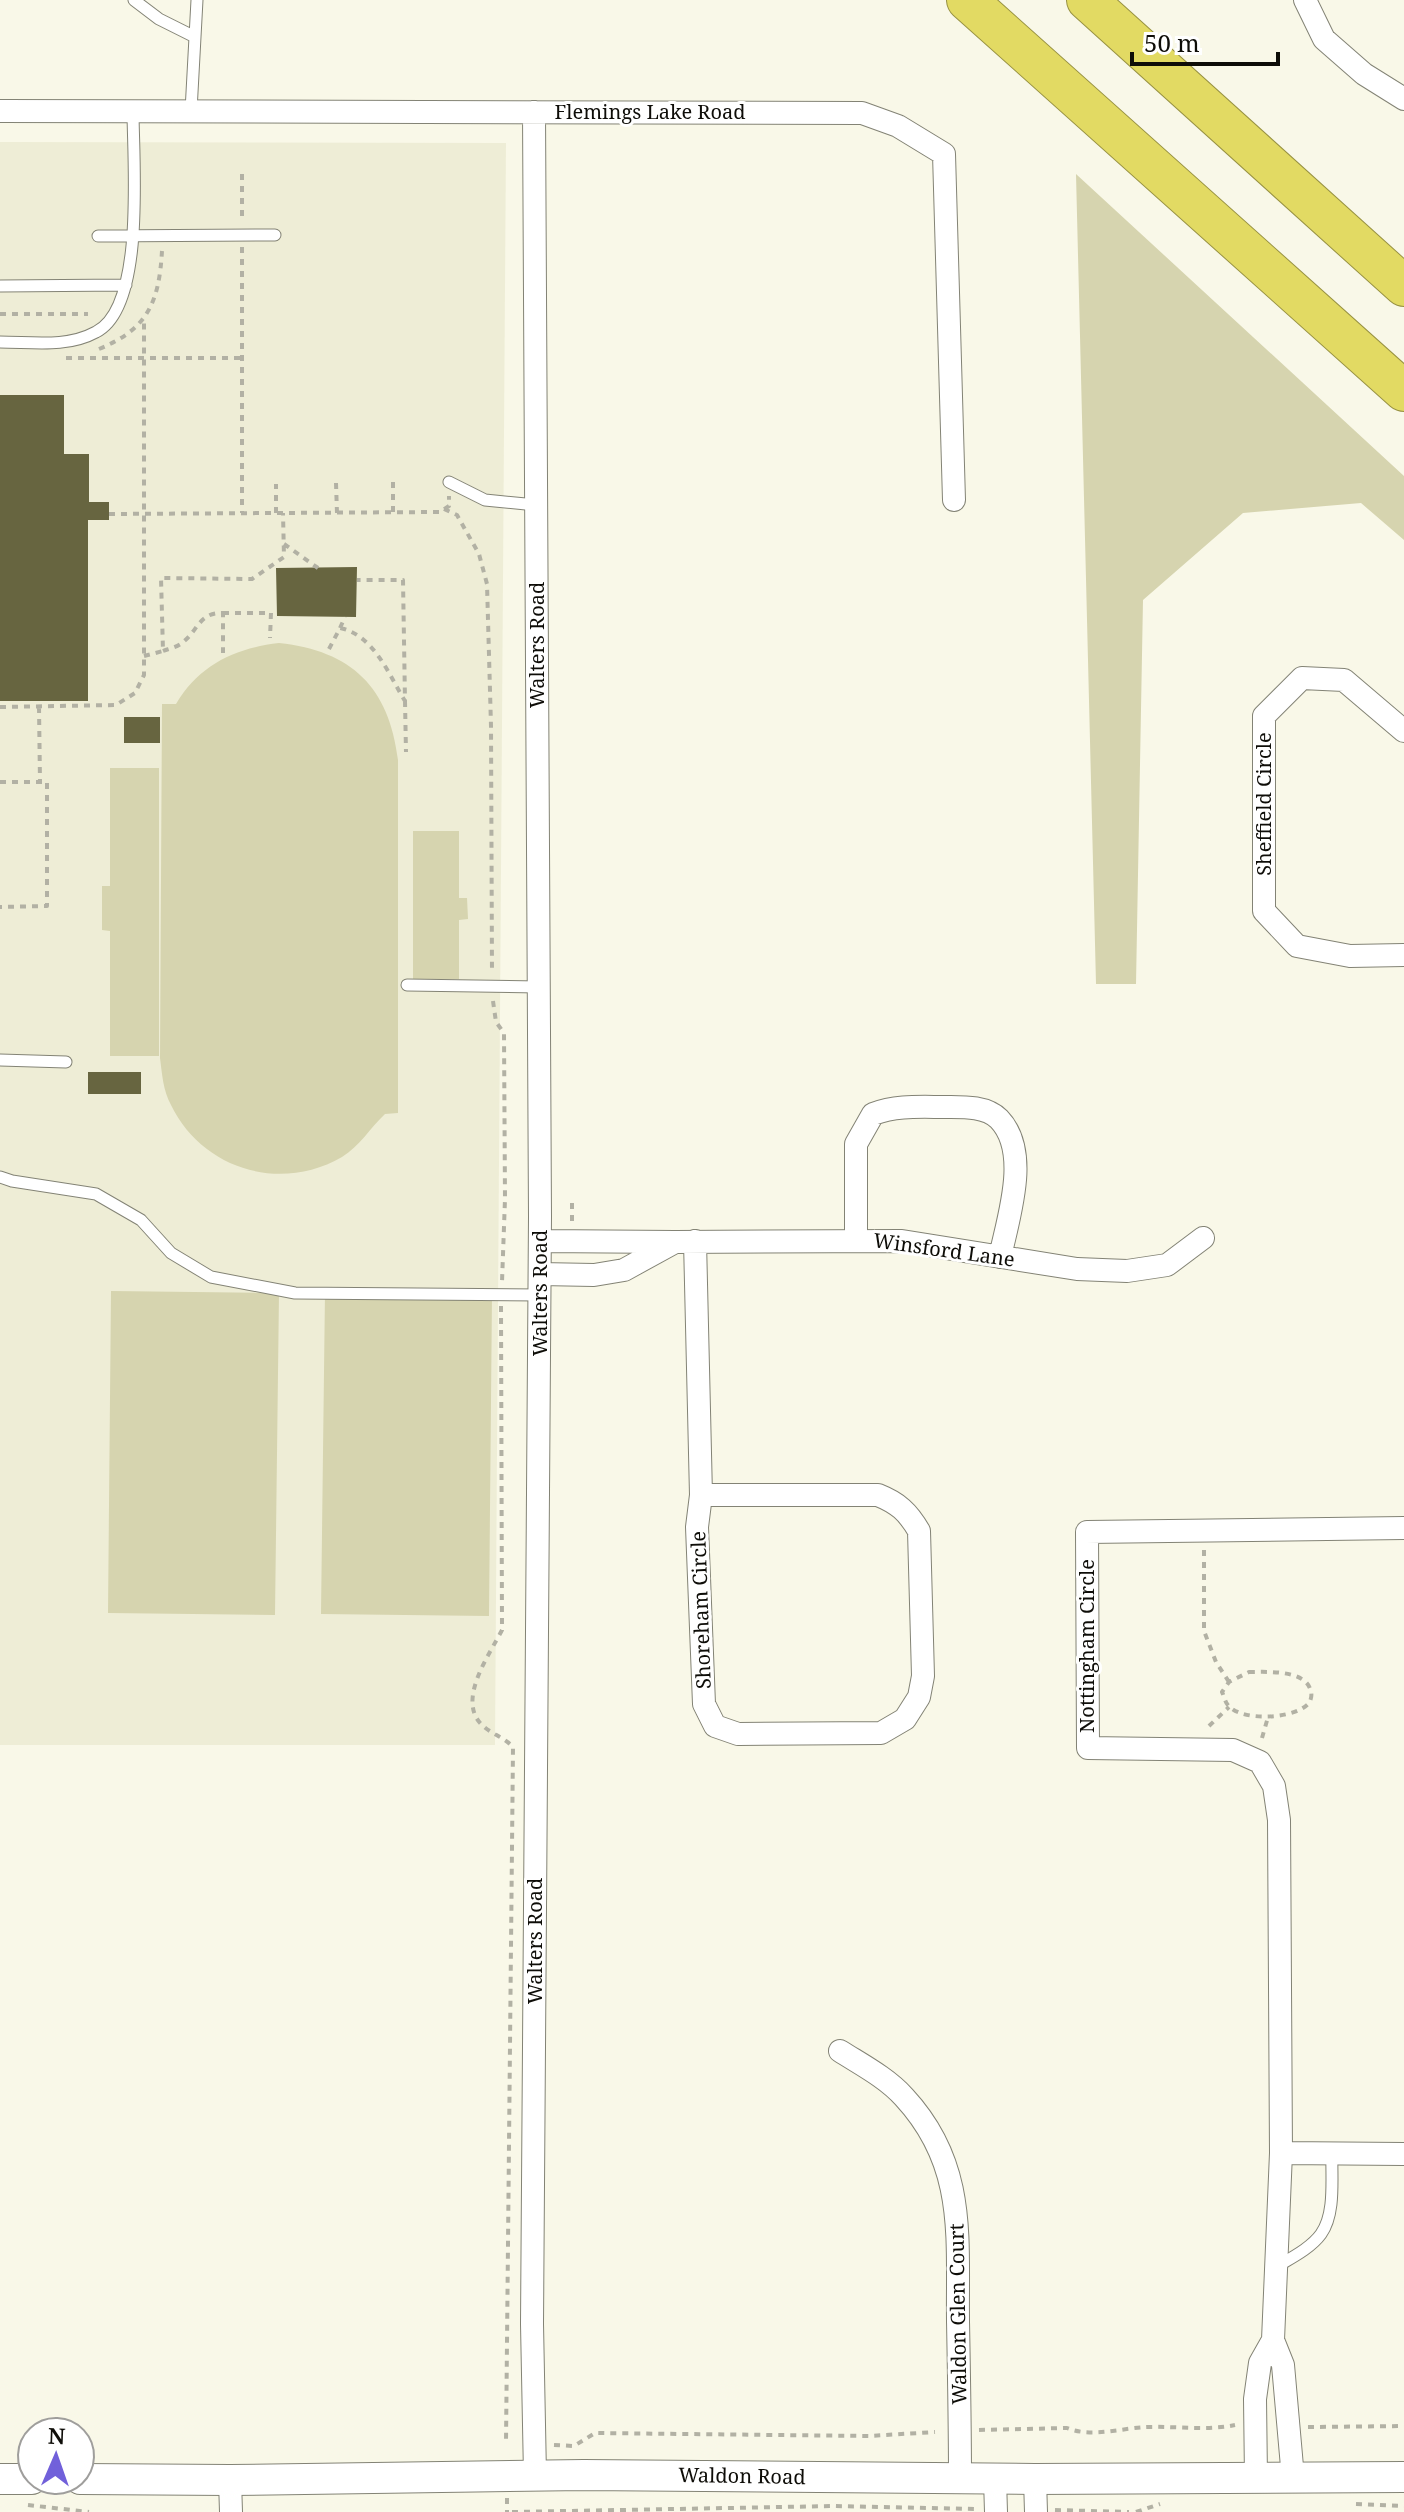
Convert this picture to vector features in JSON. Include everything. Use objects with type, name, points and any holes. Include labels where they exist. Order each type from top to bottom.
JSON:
[{"type":"highway","points":[[967,0],[1404,391]]},
{"type":"highway","points":[[1087,0],[1404,286]]},
{"type":"street","points":[[1305,0],[1324,39],[1364,74],[1404,99]]},
{"type":"street","name":"Flemings Lake Road","points":[[0,111],[862,113],[898,126],[944,154],[954,500]]},
{"type":"street","name":"Walters Road","points":[[534,112],[540,1241],[532,2324],[535,2475]]},
{"type":"street","name":"Sheffield Circle","points":[[1404,731],[1344,680],[1302,678],[1264,716],[1264,911],[1297,946],[1350,956],[1404,955]]},
{"type":"street","points":[[856,1239],[856,1144],[873,1114],[893,1107],[974,1107],[998,1118],[1010,1138],[1016,1163],[1013,1196],[1000,1257]]},
{"type":"street","name":"Winsford Lane","points":[[540,1241],[902,1241],[1077,1269],[1127,1271],[1167,1265],[1203,1238]]},
{"type":"street","name":"Winsford Lane","points":[[540,1285],[624,1270],[685,1242]]},
{"type":"street","name":"Shoreham Circle","points":[[685,1242],[701,1495],[697,1527],[704,1704],[715,1726],[738,1734],[881,1733],[905,1719],[919,1697],[923,1676],[919,1531],[908,1513],[895,1501],[878,1495],[701,1495]]},
{"type":"street","name":"Nottingham Circle","points":[[1293,2478],[1283,2365],[1273,2340],[1281,2153],[1279,1820],[1274,1786],[1260,1762],[1233,1750],[1088,1748],[1087,1532],[1404,1528]]},
{"type":"street","name":"Waldon Glen Court","points":[[840,2051],[904,2096],[928,2129],[946,2164],[960,2240],[960,2479]]},
{"type":"street","points":[[1281,2153],[1404,2154]]},
{"type":"street","name":"Nottingham Circle","points":[[1256,2478],[1255,2399],[1260,2363],[1273,2340]]},
{"type":"street","name":"Waldon Road","points":[[96,2479],[535,2475],[960,2479],[1404,2477]]},
{"type":"street","points":[[995,2479],[996,2512]]},
{"type":"street","points":[[1035,2479],[1036,2512]]},
{"type":"street","points":[[230,2480],[231,2512]]},
{"type":"lane","points":[[134,0],[159,19],[195,37]]},
{"type":"lane","points":[[191,111],[197,0]]},
{"type":"lane","points":[[0,342],[69,343],[99,331],[116,314],[132,254],[133,111]]},
{"type":"lane","points":[[98,236],[275,235]]},
{"type":"lane","points":[[0,286],[126,285]]},
{"type":"lane","points":[[449,482],[485,500],[536,505]]},
{"type":"lane","points":[[407,985],[539,987]]},
{"type":"lane","points":[[0,1060],[66,1062]]},
{"type":"lane","points":[[0,1177],[96,1194],[141,1220],[171,1253],[211,1277],[295,1293],[501,1296],[540,1285]]},
{"type":"lane","points":[[1276,2268],[1300,2253],[1322,2233],[1330,2209],[1332,2153]]},
{"type":"path","points":[[242,174],[242,222]]},
{"type":"path","points":[[242,245],[242,513]]},
{"type":"path","points":[[0,707],[116,705],[135,693],[144,675],[144,321],[156,296],[162,249]]},
{"type":"path","points":[[0,314],[88,314]]},
{"type":"path","points":[[72,358],[116,342],[144,321]]},
{"type":"path","points":[[58,358],[242,358]]},
{"type":"path","points":[[393,482],[393,512]]},
{"type":"path","points":[[109,514],[440,512],[449,506],[449,482]]},
{"type":"path","points":[[336,483],[337,513]]},
{"type":"path","points":[[276,484],[276,513]]},
{"type":"path","points":[[444,509],[457,515],[479,554],[487,584],[492,987],[496,1022],[504,1033],[502,1630],[480,1667],[474,1687],[474,1716],[483,1727],[504,1738],[513,1747],[506,2442]]},
{"type":"path","points":[[163,651],[161,578],[252,579],[284,557],[283,513]]},
{"type":"path","points":[[284,544],[318,568]]},
{"type":"path","points":[[357,580],[403,580],[406,752]]},
{"type":"path","points":[[144,656],[181,644],[201,619],[214,612],[271,613],[270,638]]},
{"type":"path","points":[[223,613],[223,653]]},
{"type":"path","points":[[329,649],[345,617]]},
{"type":"path","points":[[340,628],[364,641],[382,660],[405,701]]},
{"type":"path","points":[[39,707],[40,782]]},
{"type":"path","points":[[0,782],[47,782],[47,906],[0,907]]},
{"type":"path","points":[[572,1198],[572,1221]]},
{"type":"path","points":[[1204,1543],[1204,1631],[1216,1662],[1229,1682]]},
{"type":"path","points":[[1249,1672],[1271,1672],[1296,1676],[1308,1684],[1312,1694],[1309,1703],[1295,1713],[1268,1716],[1234,1711],[1229,1707],[1222,1692],[1229,1682],[1249,1672]]},
{"type":"path","points":[[1209,1726],[1229,1707]]},
{"type":"path","points":[[1262,1738],[1268,1716]]},
{"type":"path","points":[[979,2430],[1214,2429],[1240,2424]]},
{"type":"path","points":[[1305,2427],[1404,2426]]},
{"type":"path","points":[[574,2446],[595,2433],[869,2436],[935,2432]]},
{"type":"path","points":[[41,2496],[89,2512]]},
{"type":"path","points":[[512,2512],[835,2506],[968,2509]]},
{"type":"path","points":[[1059,2510],[1129,2512]]},
{"type":"shaded area","points":[[0,142],[506,143],[495,1745],[0,1745]]},
{"type":"shaded area","points":[[1076,174],[1404,476],[1404,540],[1361,503],[1243,513],[1143,600],[1136,984],[1096,984]]},
{"type":"shaded area","points":[[279,643],[327,654],[362,677],[376,693],[386,712],[398,760],[398,1113],[385,1114],[342,1157],[318,1168],[293,1173],[269,1173],[245,1168],[222,1159],[202,1145],[185,1127],[171,1105],[160,1058],[162,704],[176,704],[185,690],[207,669],[233,654]]},
{"type":"shaded area","points":[[110,768],[159,768],[159,1056],[110,1056],[110,931],[102,930],[102,886],[110,886]]},
{"type":"shaded area","points":[[413,831],[459,831],[459,898],[467,898],[468,919],[459,920],[459,979],[413,979]]},
{"type":"shaded area","points":[[111,1291],[279,1293],[275,1615],[108,1613]]},
{"type":"shaded area","points":[[325,1292],[492,1294],[489,1616],[321,1614]]},
{"type":"building","points":[[0,395],[64,395],[64,454],[89,454],[89,502],[109,502],[109,520],[88,520],[88,701],[0,701]]},
{"type":"building","points":[[357,567],[356,617],[277,616],[276,568]]},
{"type":"building","points":[[124,717],[160,717],[160,743],[124,743]]},
{"type":"building","points":[[88,1072],[141,1072],[141,1094],[88,1094]]}]
